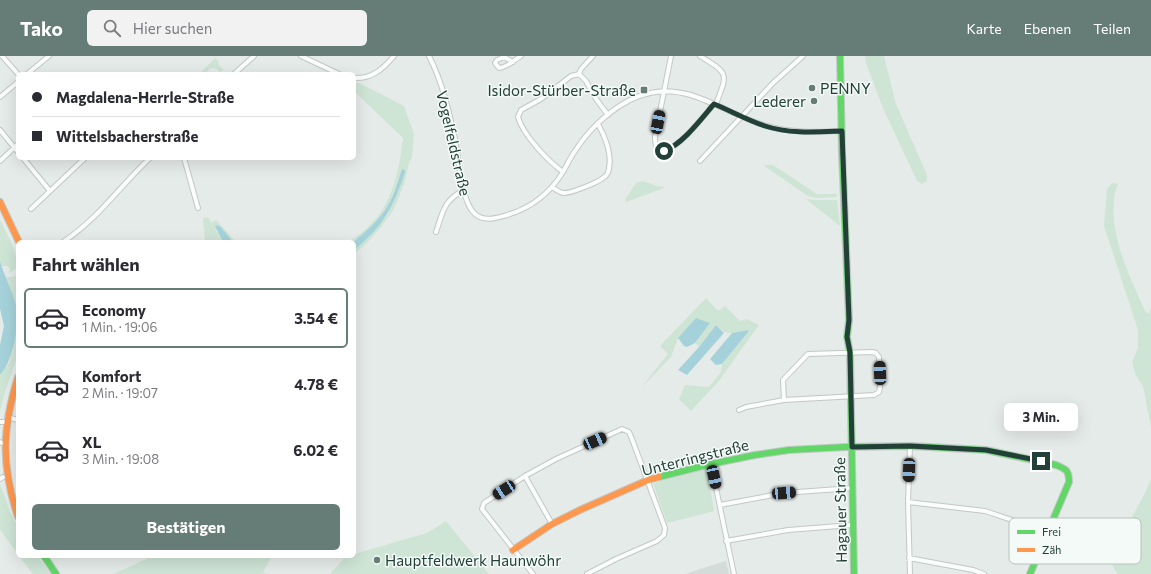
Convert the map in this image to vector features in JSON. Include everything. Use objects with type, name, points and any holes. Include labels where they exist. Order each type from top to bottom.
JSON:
[{"type":"street","points":[[2,56],[16,72]]},
{"type":"street","points":[[29,72],[49,56]]},
{"type":"street","points":[[236,72],[254,56]]},
{"type":"street","points":[[301,56],[335,72]]},
{"type":"street","points":[[356,78],[372,76],[383,68],[394,56]]},
{"type":"street","name":"Vogelfeldstraße","points":[[429,56],[442,89],[450,119],[464,190],[468,203],[474,213],[481,218],[490,218],[509,214],[526,207],[541,197],[552,187]]},
{"type":"street","points":[[513,62],[521,56]]},
{"type":"street","points":[[579,74],[581,69],[593,56]]},
{"type":"street","points":[[672,56],[655,137],[656,146],[661,151],[667,150],[694,127],[715,104],[724,83],[725,76],[718,67],[700,56]]},
{"type":"street","points":[[700,161],[773,83],[804,56]]},
{"type":"street","name":"Hagauer Straße","points":[[840,56],[849,326],[847,337],[850,351],[854,574]]},
{"type":"street","points":[[579,74],[586,81],[596,99],[608,115]]},
{"type":"street","points":[[563,172],[555,166],[536,146],[521,125],[518,117],[521,110],[540,99],[571,76],[579,74]]},
{"type":"street","points":[[0,97],[16,84]]},
{"type":"street","points":[[598,124],[606,142],[608,152],[609,169],[607,173],[598,181],[567,193],[560,192],[552,187],[579,145],[598,124],[625,103],[641,95],[664,91],[688,95],[715,104],[767,126],[786,130],[810,132],[842,131]]},
{"type":"street","points":[[0,130],[16,146],[0,161]]},
{"type":"street","points":[[25,160],[50,191]]},
{"type":"street","points":[[31,209],[83,160]]},
{"type":"street","points":[[66,240],[98,214],[148,160]]},
{"type":"street","points":[[185,160],[198,208]]},
{"type":"street","points":[[436,232],[447,202],[456,194],[464,190]]},
{"type":"street","points":[[0,202],[18,240]]},
{"type":"street","points":[[739,410],[746,407],[784,400],[872,396],[877,394],[880,390],[879,357],[876,353],[872,352],[850,351],[811,353],[807,355],[783,380],[784,400]]},
{"type":"street","points":[[16,383],[3,420],[1,443],[2,478],[16,512]]},
{"type":"street","points":[[3,420],[16,420]]},
{"type":"street","points":[[533,574],[482,509],[484,503],[525,476],[556,459],[622,430],[629,432],[632,439],[664,528],[664,535],[657,541],[616,559],[587,574]]},
{"type":"street","points":[[910,446],[908,502],[910,574]]},
{"type":"street","name":"Unterringstraße","points":[[513,550],[552,524],[648,480],[755,454],[789,450],[910,446],[986,450],[1056,465],[1069,474],[1069,482],[1054,518]]},
{"type":"street","points":[[711,464],[734,574]]},
{"type":"street","points":[[525,476],[552,524]]},
{"type":"street","points":[[720,505],[784,493],[853,488]]},
{"type":"street","points":[[908,502],[984,511],[1009,519]]},
{"type":"street","points":[[726,541],[788,530],[852,525]]},
{"type":"street","points":[[45,558],[56,574]]},
{"type":"street","points":[[909,558],[973,570],[984,574]]},
{"type":"street","points":[[1030,574],[1034,564]]},
{"type":"shaded area","points":[[726,561],[729,574],[685,574],[694,571]]},
{"type":"green space","points":[[865,56],[884,56],[896,104],[927,175],[927,181],[922,184],[917,181],[883,108],[866,63]]},
{"type":"green space","points":[[215,58],[224,70],[220,72],[217,69],[211,68],[206,72],[201,72]]},
{"type":"green space","points":[[356,83],[404,106],[414,134],[412,157],[404,184],[394,209],[381,227],[366,244],[356,252],[356,248],[388,214],[402,170],[393,196],[381,215],[359,238],[351,240],[373,222],[389,197],[398,169],[403,138],[356,93]]},
{"type":"green space","points":[[763,165],[773,165],[817,194],[837,194],[837,197],[816,198],[808,196]]},
{"type":"green space","points":[[643,181],[664,188],[626,202],[625,200],[636,183]]},
{"type":"green space","points":[[1112,183],[1118,184],[1114,195],[1114,214],[1115,228],[1122,257],[1145,311],[1149,314],[1151,307],[1151,427],[1143,386],[1136,376],[1132,362],[1138,348],[1138,330],[1104,226],[1107,189]]},
{"type":"green space","points":[[806,199],[837,200],[840,226]]},
{"type":"green space","points":[[208,217],[212,224],[212,222],[216,220],[234,240],[231,240],[221,227],[216,230],[222,240],[205,240],[203,218]]},
{"type":"green space","points":[[0,220],[12,243],[16,256],[16,269],[9,273],[10,269],[8,266],[3,266],[2,269],[0,261]]},
{"type":"green space","points":[[16,276],[16,305],[5,277]]},
{"type":"green space","points":[[706,298],[718,311],[725,306],[740,321],[747,319],[759,325],[718,382],[691,411],[679,399],[685,385],[709,387],[721,372],[722,364],[749,331],[728,333],[716,325],[699,347],[695,343],[710,323],[678,338],[671,357],[641,388],[668,354],[660,346]]},
{"type":"green space","points":[[16,321],[16,360],[0,411],[0,375],[9,363],[13,350]]},
{"type":"green space","points":[[707,469],[714,511],[667,523],[653,483]]},
{"type":"green space","points":[[1151,479],[1151,574],[1118,574],[1112,564],[1141,564],[1141,518],[1132,518]]},
{"type":"green space","points":[[0,484],[10,512],[16,523],[16,551],[0,530]]},
{"type":"green space","points":[[446,521],[489,574],[330,574],[344,558],[356,558],[356,553],[427,533]]},
{"type":"green space","points":[[21,558],[39,558],[51,574],[33,574]]},
{"type":"green space","points":[[149,558],[271,558],[263,572],[266,574],[113,574]]},
{"type":"water","points":[[402,169],[405,170],[392,206],[373,233],[356,248],[356,240],[381,215],[394,192]]},
{"type":"water","points":[[217,225],[221,227],[231,240],[222,240],[215,226]]},
{"type":"water","points":[[0,261],[16,305],[16,332],[9,361],[0,375],[0,345],[4,326],[0,309]]},
{"type":"water","points":[[696,318],[710,323],[695,343],[687,347],[684,346],[678,338]]},
{"type":"water","points":[[716,325],[724,333],[687,375],[678,370],[699,347]]},
{"type":"water","points":[[749,331],[722,364],[716,365],[710,359],[732,333]]},
{"type":"traffic: fast","points":[[840,56],[842,152],[849,320],[847,337],[850,353],[854,574]]},
{"type":"traffic: fast","points":[[659,477],[711,464],[789,450],[910,446],[986,450],[1056,465],[1068,472],[1069,482],[1054,518]]},
{"type":"traffic: fast","points":[[45,558],[56,574]]},
{"type":"traffic: fast","points":[[1030,574],[1034,564]]},
{"type":"traffic: slow","points":[[0,202],[18,240]]},
{"type":"traffic: slow","points":[[16,385],[6,430],[6,464],[12,498],[16,511]]},
{"type":"traffic: slow","points":[[513,550],[552,524],[648,480],[659,477]]},
{"type":"place","name":"PENNY","points":[[812,88]]},
{"type":"place","name":"Isidor-Stürber-Straße","points":[[644,90]]},
{"type":"place","name":"Lederer","points":[[814,101]]},
{"type":"place","name":"Hauptfeldwerk Haunwöhr","points":[[377,560]]},
{"type":"route","points":[[664,151],[675,145],[685,136],[714,104],[776,129],[802,132],[842,131],[849,320],[847,343],[850,352],[850,421],[852,447],[910,446],[986,450],[1041,461]]}]
